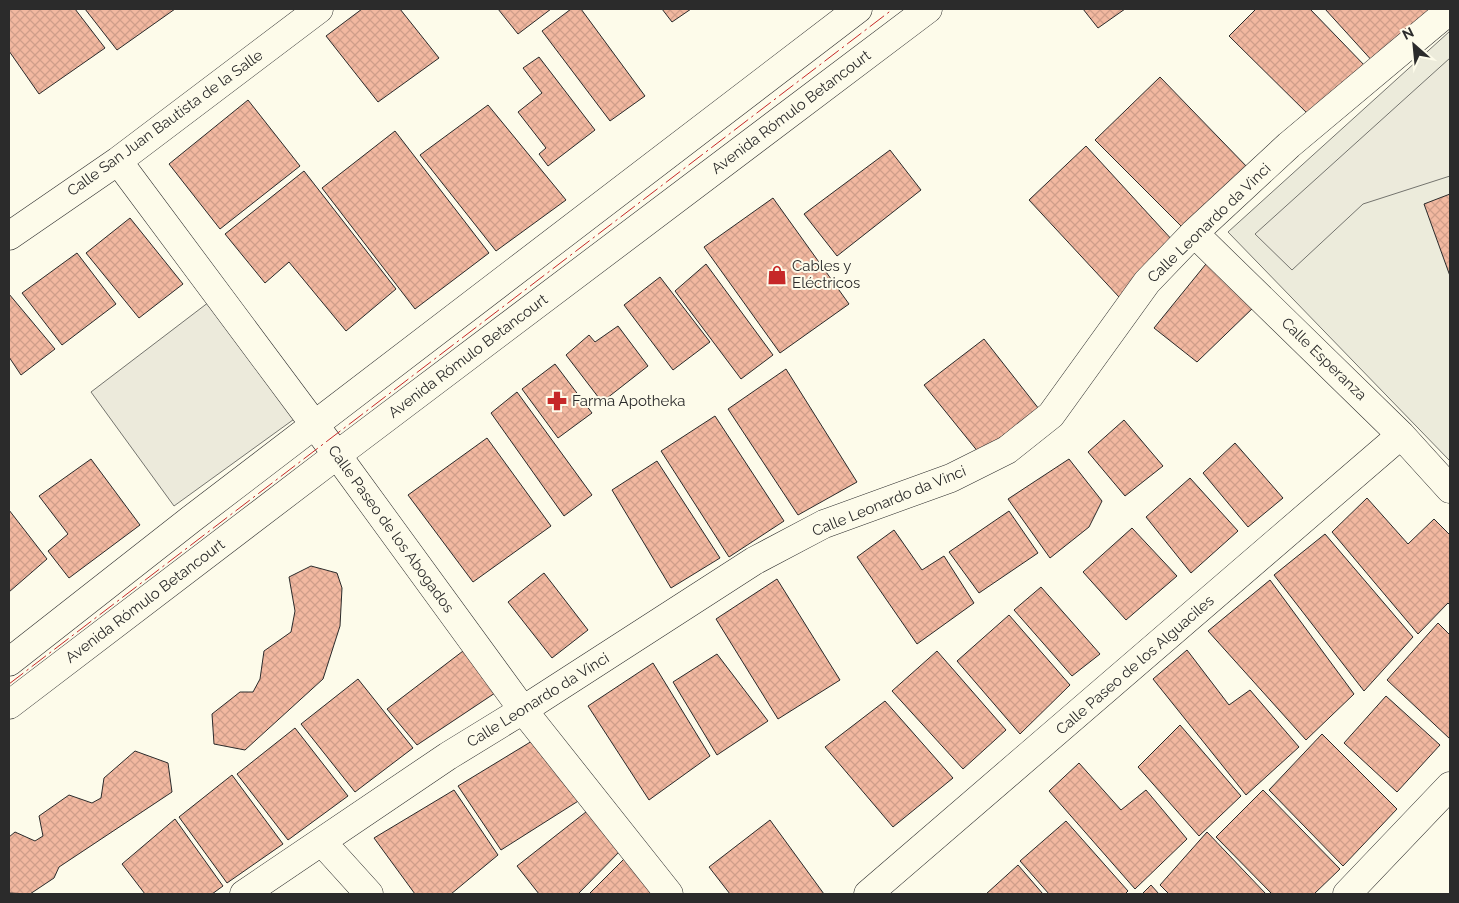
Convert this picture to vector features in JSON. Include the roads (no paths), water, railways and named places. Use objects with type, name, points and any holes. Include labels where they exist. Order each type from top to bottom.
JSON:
[{"type":"street","name":"Calle San Juan Bautista de la Salle","points":[[9,236],[118,161],[319,9]]},
{"type":"street","points":[[9,662],[314,425],[858,9]]},
{"type":"street","name":"Avenida Rómulo Betancourt","points":[[9,705],[928,9]]},
{"type":"street","name":"Calle Leonardo da Vinci","points":[[244,894],[448,756],[523,710],[754,561],[824,524],[951,478],[1007,450],[1051,415],[1147,282],[1194,233],[1289,146],[1450,10]]},
{"type":"street","name":"Calle Paseo de los Abogados","points":[[118,161],[337,455],[523,710],[669,894]]},
{"type":"street","name":"Calle Esperanza","points":[[1194,233],[1401,435],[1450,489]]},
{"type":"street","name":"Calle Paseo de los Alguaciles","points":[[868,894],[1401,435]]},
{"type":"street","points":[[1347,894],[1450,786]]},
{"type":"street","points":[[322,842],[369,894]]},
{"type":"place","name":"Cables y Eléctricos","points":[[777,275]]},
{"type":"place","name":"Farma Apotheka","points":[[557,401]]}]
